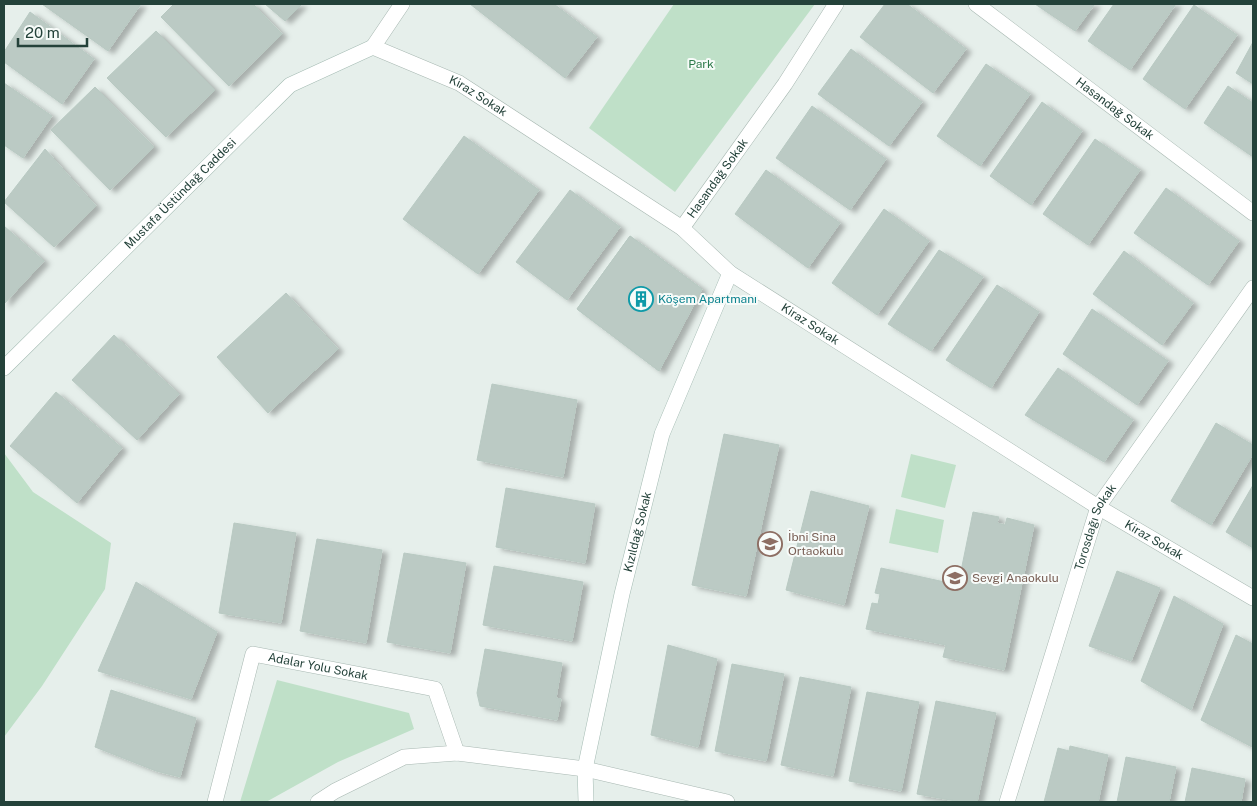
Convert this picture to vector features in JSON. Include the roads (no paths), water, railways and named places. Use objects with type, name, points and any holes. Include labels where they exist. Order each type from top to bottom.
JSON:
[{"type":"street","points":[[373,46],[402,4]]},
{"type":"street","name":"Hasandağ Sokak","points":[[682,228],[785,84],[836,4]]},
{"type":"street","name":"Hasandağ Sokak","points":[[976,4],[1253,213]]},
{"type":"street","name":"Kiraz Sokak","points":[[373,46],[459,83],[682,228],[730,272],[1098,507],[1253,598]]},
{"type":"street","name":"Mustafa Üstündağ Caddesi","points":[[4,368],[290,85],[373,46]]},
{"type":"street","name":"Kızıldağ Sokak","points":[[586,802],[585,769],[622,594],[662,434],[730,272]]},
{"type":"street","name":"Torosdağı Sokak","points":[[1007,802],[1098,507],[1253,288]]},
{"type":"street","name":"Adalar Yolu Sokak","points":[[215,802],[253,654],[435,689],[457,753]]},
{"type":"street","points":[[318,802],[335,791],[404,757],[457,753],[585,769],[727,802]]},
{"type":"place","name":"Köşem Apartmanı","points":[[641,299]]},
{"type":"place","name":"İbni Sina Ortaokulu","points":[[770,544]]},
{"type":"place","name":"Sevgi Anaokulu","points":[[955,578]]},
{"type":"park label","name":"Park","points":[[701,64]]}]
